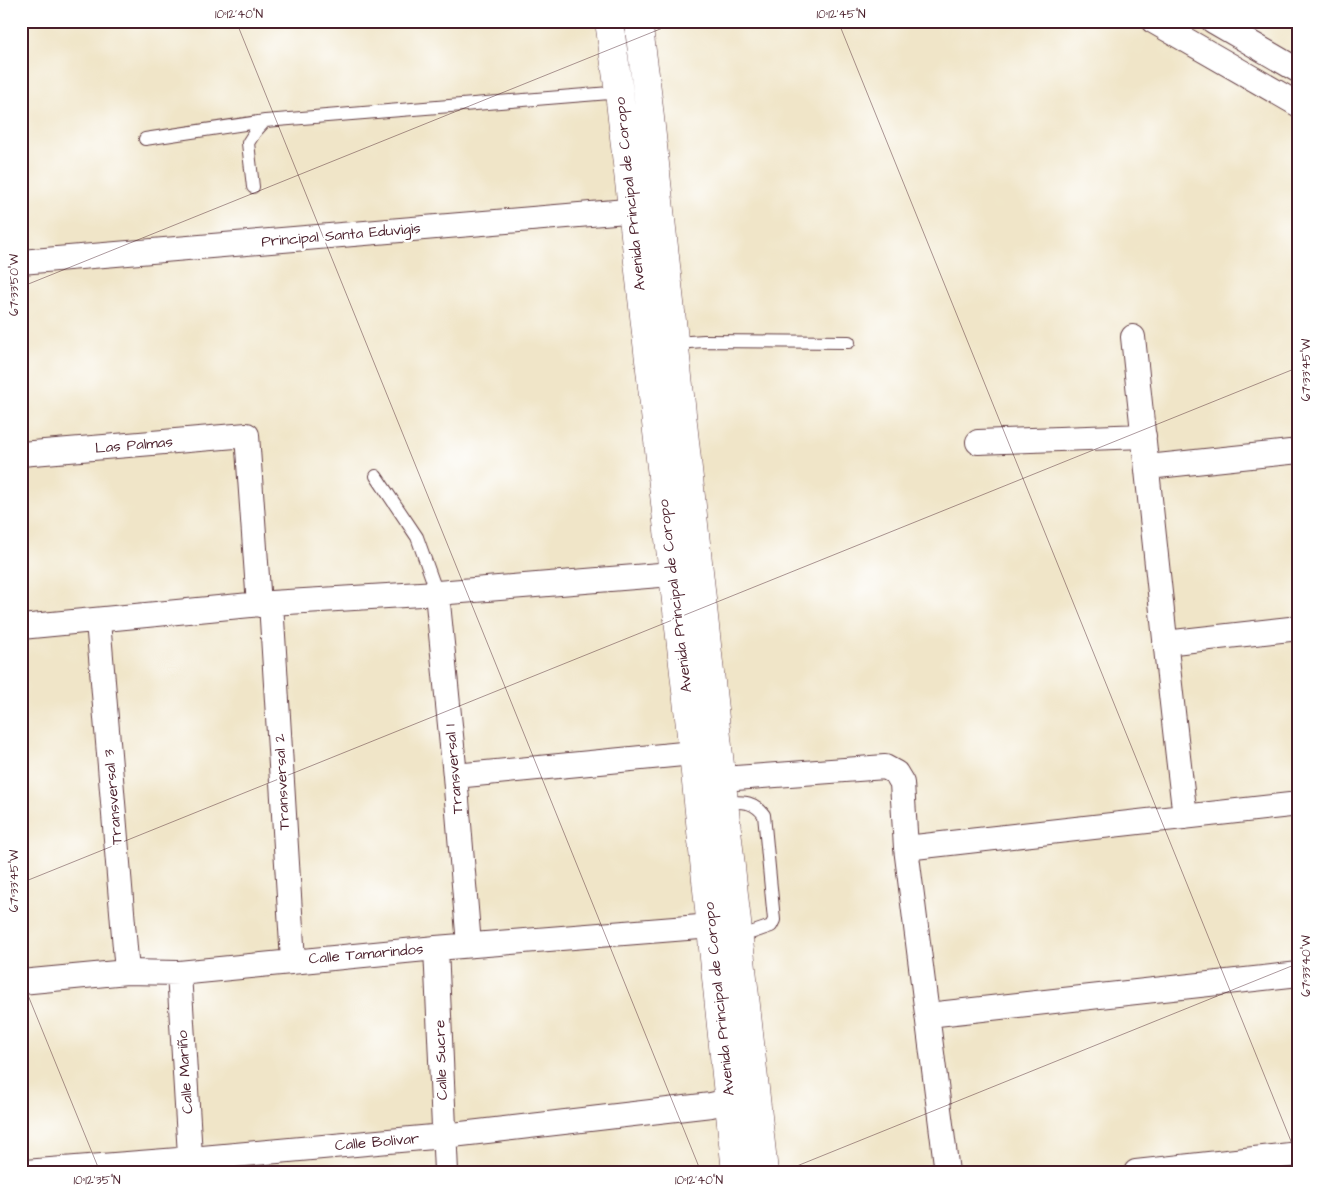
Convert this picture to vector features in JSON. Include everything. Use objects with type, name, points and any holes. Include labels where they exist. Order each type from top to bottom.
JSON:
[{"type":"main road","name":"Avenida Principal de Coropo","points":[[609,21],[619,92],[693,752],[736,1172]]},
{"type":"main road","name":"Avenida Principal de Coropo","points":[[638,21],[724,790],[764,1172]]},
{"type":"street","points":[[1153,21],[1299,106]]},
{"type":"street","points":[[1213,21],[1299,71]]},
{"type":"street","points":[[1224,62],[1236,35]]},
{"type":"street","name":"Principal Santa Eduvigis","points":[[21,262],[660,208]]},
{"type":"street","points":[[1133,337],[1185,817]]},
{"type":"street","name":"Las Palmas","points":[[21,454],[247,435]]},
{"type":"street","name":"Transversal 2","points":[[247,435],[265,604],[293,961]]},
{"type":"street","points":[[978,442],[1144,436]]},
{"type":"street","points":[[1148,467],[1299,451]]},
{"type":"street","points":[[21,627],[265,604],[438,593],[672,574]]},
{"type":"street","name":"Transversal 1","points":[[438,593],[469,945]]},
{"type":"street","name":"Transversal 3","points":[[98,621],[127,972]]},
{"type":"street","points":[[1165,643],[1299,628]]},
{"type":"street","points":[[455,776],[693,752]]},
{"type":"street","points":[[724,790],[885,767],[896,774],[902,783],[906,848],[947,1172]]},
{"type":"street","points":[[906,848],[1299,804]]},
{"type":"street","name":"Calle Tamarindos","points":[[21,982],[127,972],[179,973],[469,945],[712,926]]},
{"type":"street","name":"Calle Sucre","points":[[436,948],[446,1172]]},
{"type":"street","name":"Calle Mariño","points":[[179,973],[191,1165]]},
{"type":"street","points":[[928,1015],[1299,974]]},
{"type":"street","name":"Calle Bolivar","points":[[25,1172],[191,1165],[702,1106],[729,1101]]},
{"type":"street","points":[[1136,1172],[1299,1154]]},
{"type":"lane","points":[[145,139],[265,121],[647,90]]},
{"type":"lane","points":[[253,187],[248,143],[265,121]]},
{"type":"lane","points":[[675,343],[704,341],[849,342]]},
{"type":"lane","points":[[376,476],[417,536],[438,593]]},
{"type":"lane","points":[[724,790],[758,806],[764,815],[774,920],[771,926],[739,937]]}]
